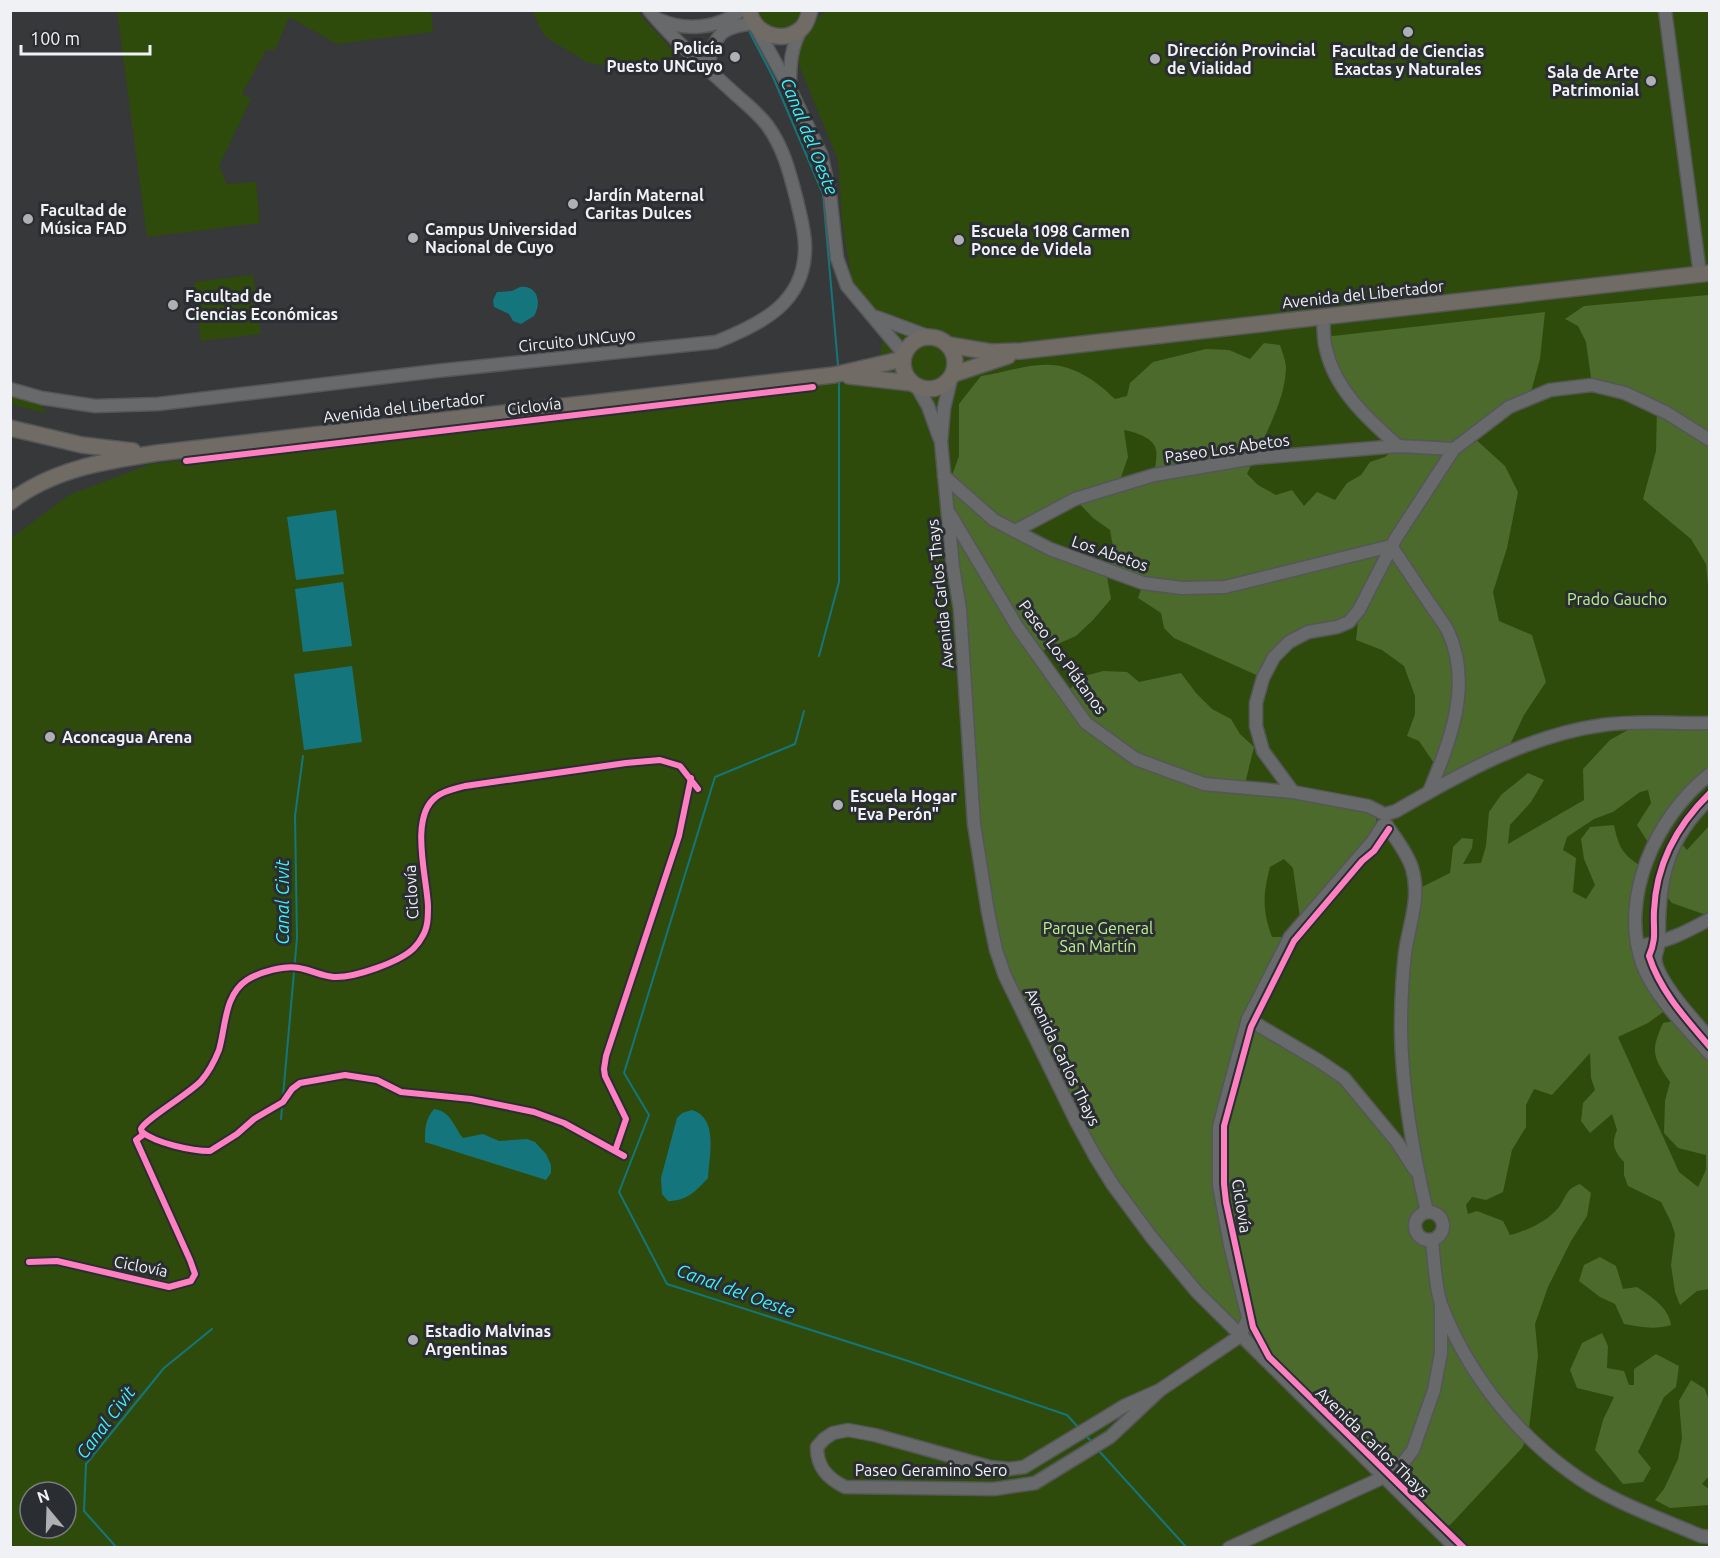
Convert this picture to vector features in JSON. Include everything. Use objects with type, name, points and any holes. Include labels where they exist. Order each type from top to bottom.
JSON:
[{"type":"main road","points":[[753,20],[766,34],[779,37],[791,35],[806,20],[821,10]]},
{"type":"main road","name":"Avenida del Libertador","points":[[949,345],[991,352],[1021,351],[1705,273]]},
{"type":"main road","points":[[930,337],[949,345],[956,364],[952,376],[945,385],[927,390],[914,385],[905,376],[903,356],[913,342],[930,337]]},
{"type":"main road","name":"Avenida del Libertador","points":[[952,376],[1021,351]]},
{"type":"main road","name":"Avenida del Libertador","points":[[10,502],[52,478],[100,462],[156,453],[834,375],[903,356]]},
{"type":"main road","name":"Avenida del Libertador","points":[[834,375],[914,385]]},
{"type":"main road","name":"Avenida del Libertador","points":[[10,428],[82,445],[156,453]]},
{"type":"street","points":[[652,14],[672,25],[704,27],[735,15],[741,10]]},
{"type":"street","points":[[1665,10],[1705,273]]},
{"type":"street","name":"Circuito UNCuyo","points":[[10,389],[42,398],[85,405],[158,404],[436,370],[716,342],[746,330],[769,316],[790,297],[799,283],[806,243],[789,166],[761,118],[652,14]]},
{"type":"street","points":[[721,80],[710,63],[714,46],[722,33],[753,20],[821,154],[830,194],[837,258],[847,286],[903,356]]},
{"type":"street","points":[[790,89],[790,60],[794,43],[806,20]]},
{"type":"street","points":[[1323,316],[1325,349],[1341,386],[1369,420],[1398,446]]},
{"type":"street","points":[[874,317],[930,337]]},
{"type":"street","name":"Avenida Carlos Thays","points":[[952,376],[944,408],[941,442],[953,567],[960,609],[974,824],[988,912],[996,950],[1005,976],[1077,1123],[1113,1185],[1153,1239],[1197,1292],[1456,1548]]},
{"type":"street","name":"Avenida Carlos Thays","points":[[914,385],[928,406],[941,442]]},
{"type":"street","points":[[1293,792],[1263,751],[1256,726],[1256,703],[1263,678],[1274,657],[1289,642],[1308,632],[1337,627],[1349,622],[1359,610],[1391,546],[1454,449],[1509,407],[1550,390],[1592,385],[1625,393],[1667,413],[1710,440]]},
{"type":"street","name":"Paseo Los Abetos","points":[[1015,531],[1076,499],[1154,475],[1254,458],[1398,446],[1454,449]]},
{"type":"street","name":"Los Abetos","points":[[944,476],[994,520],[1050,549],[1143,583],[1182,588],[1226,586],[1391,546]]},
{"type":"street","name":"Paseo Los Plátanos","points":[[948,511],[1018,628],[1086,723],[1136,759],[1204,784],[1293,792],[1368,806],[1385,818]]},
{"type":"street","points":[[1391,546],[1447,630],[1460,670],[1455,720],[1429,792]]},
{"type":"street","points":[[1240,1335],[1248,1318],[1230,1245],[1219,1186],[1219,1127],[1248,1019],[1290,937],[1375,839],[1385,818],[1429,792],[1506,753],[1540,739],[1569,731],[1603,725],[1644,722],[1709,724]]},
{"type":"street","points":[[1710,774],[1681,801],[1651,847],[1636,907],[1638,946],[1644,968],[1658,992],[1710,1054]]},
{"type":"street","points":[[1710,798],[1694,813],[1672,849],[1663,872],[1658,912],[1659,943],[1654,956],[1659,973],[1670,990],[1710,1039]]},
{"type":"street","points":[[1385,818],[1411,866],[1416,890],[1405,952],[1401,1031],[1406,1095],[1427,1212]]},
{"type":"street","points":[[1638,946],[1659,943],[1710,919]]},
{"type":"street","points":[[1248,1019],[1319,1060],[1344,1078],[1397,1142],[1419,1176]]},
{"type":"street","points":[[1427,1212],[1440,1216],[1444,1224],[1440,1237],[1432,1240],[1422,1239],[1415,1226],[1419,1217],[1427,1212]]},
{"type":"street","points":[[1229,1548],[1384,1477],[1402,1464],[1413,1450],[1434,1390],[1441,1353],[1441,1302],[1432,1240]]},
{"type":"street","points":[[1441,1302],[1470,1362],[1513,1422],[1570,1473],[1620,1501],[1701,1536],[1710,1537]]},
{"type":"street","name":"Paseo Geramino Sero","points":[[1160,1390],[1125,1406],[1024,1467],[1009,1469],[990,1467],[848,1430],[833,1433],[824,1438],[817,1447],[817,1459],[822,1470],[832,1480],[845,1487],[994,1489],[1035,1483],[1110,1437],[1160,1390],[1240,1335]]},
{"type":"green space","points":[[117,11],[431,11],[433,32],[337,44],[289,17],[275,50],[266,50],[242,94],[251,99],[219,166],[227,184],[256,182],[260,223],[147,237]]},
{"type":"green space","points":[[533,11],[637,11],[677,55],[667,60],[615,64],[615,68],[586,62],[546,37]]},
{"type":"green space","points":[[754,11],[806,11],[792,30],[771,31]]},
{"type":"green space","name":"Parque General San Martín","points":[[825,11],[1709,11],[1709,1547],[11,1547],[11,538],[69,495],[151,464],[666,410],[848,380],[879,368],[883,334],[852,283],[842,221],[838,160],[799,65],[796,45]]},
{"type":"green space","points":[[253,275],[261,334],[201,341],[194,282]]},
{"type":"green space","points":[[1709,295],[1709,595],[1706,564],[1691,539],[1643,499],[1656,451],[1657,408],[1592,385],[1586,342],[1578,326],[1565,319],[1584,306]]},
{"type":"green space","points":[[1545,312],[1540,359],[1529,399],[1472,436],[1505,466],[1518,492],[1507,548],[1493,592],[1499,621],[1532,635],[1546,682],[1524,715],[1506,753],[1429,792],[1438,769],[1419,741],[1407,736],[1415,714],[1415,696],[1404,666],[1382,650],[1356,640],[1359,612],[1289,642],[1263,678],[1174,638],[1164,628],[1161,613],[1138,598],[1143,583],[1106,571],[1111,599],[1076,636],[1037,653],[1065,693],[1085,676],[1103,671],[1127,672],[1139,682],[1181,673],[1196,693],[1212,709],[1231,719],[1240,734],[1254,747],[1244,788],[1368,805],[1377,821],[1375,839],[1301,925],[1293,868],[1284,859],[1270,867],[1266,886],[1266,918],[1272,937],[1290,937],[1248,1019],[1344,1078],[1418,1175],[1401,1031],[1416,890],[1450,873],[1453,847],[1462,838],[1473,839],[1472,848],[1463,864],[1481,863],[1486,846],[1489,812],[1501,795],[1528,773],[1544,780],[1531,802],[1510,825],[1508,844],[1584,800],[1583,769],[1610,740],[1644,721],[1709,724],[1709,774],[1651,847],[1637,825],[1651,803],[1648,790],[1640,792],[1613,812],[1594,819],[1567,837],[1563,850],[1576,858],[1573,892],[1586,899],[1595,885],[1584,859],[1581,839],[1590,827],[1614,825],[1623,851],[1644,868],[1638,946],[1670,1007],[1648,1023],[1618,1037],[1679,1172],[1698,1187],[1706,1170],[1706,1155],[1678,1148],[1664,1133],[1665,1101],[1670,1082],[1655,1054],[1656,1041],[1663,1023],[1680,1020],[1709,1054],[1709,1289],[1697,1291],[1680,1305],[1675,1292],[1671,1265],[1675,1234],[1661,1202],[1628,1186],[1624,1175],[1624,1162],[1615,1147],[1614,1139],[1617,1130],[1612,1114],[1590,1133],[1581,1121],[1583,1103],[1595,1090],[1591,1078],[1590,1053],[1552,1095],[1534,1089],[1526,1105],[1526,1127],[1512,1150],[1503,1192],[1486,1200],[1472,1197],[1466,1205],[1468,1214],[1477,1211],[1503,1221],[1510,1235],[1530,1228],[1549,1217],[1559,1207],[1569,1190],[1580,1184],[1591,1193],[1587,1216],[1571,1241],[1548,1287],[1535,1324],[1538,1356],[1528,1436],[1522,1448],[1451,1524],[1440,1531],[1240,1336],[1113,1185],[1005,976],[981,874],[950,481],[959,456],[959,404],[981,376],[1026,367],[1051,365],[1071,369],[1099,385],[1115,399],[1127,396],[1130,383],[1153,362],[1206,349],[1229,350],[1250,359],[1264,343],[1280,345],[1285,359],[1285,382],[1277,409],[1247,474],[1258,485],[1276,495],[1292,490],[1304,506],[1317,492],[1335,500],[1347,483],[1361,475],[1370,462],[1385,457],[1398,446],[1354,402],[1324,337]],"holes":[[[1124,430],[1143,436],[1153,443],[1156,457],[1154,475],[1118,486],[1128,457]],[[1075,499],[1093,518],[1110,530],[1113,547],[1105,570],[1016,530]],[[1432,1212],[1440,1216],[1444,1229],[1436,1239],[1427,1240],[1418,1235],[1415,1226],[1423,1215]]]},
{"type":"green space","points":[[11,395],[42,405],[45,413],[11,404]]},
{"type":"green space","points":[[1709,826],[1709,916],[1672,903],[1661,890],[1678,839],[1687,850]]},
{"type":"green space","points":[[1600,1257],[1616,1266],[1623,1289],[1637,1287],[1663,1307],[1671,1325],[1653,1328],[1624,1324],[1615,1304],[1600,1297],[1579,1281],[1584,1265]]},
{"type":"green space","points":[[1602,1333],[1608,1346],[1607,1368],[1624,1371],[1629,1385],[1634,1385],[1634,1369],[1656,1354],[1679,1366],[1676,1387],[1664,1397],[1638,1452],[1651,1468],[1643,1482],[1623,1484],[1595,1450],[1603,1420],[1614,1397],[1577,1388],[1570,1370],[1582,1343]]},
{"type":"green space","points":[[1691,1380],[1705,1389],[1709,1401],[1709,1476],[1702,1484],[1709,1489],[1709,1505],[1670,1508],[1655,1500],[1664,1489],[1678,1459],[1682,1438],[1679,1401]]},
{"type":"water","points":[[520,287],[531,289],[538,301],[534,316],[521,324],[513,321],[509,314],[494,307],[493,300],[497,292],[512,291]]},
{"type":"water","points":[[336,510],[344,574],[296,580],[287,517]]},
{"type":"water","points":[[343,582],[352,646],[303,652],[295,589]]},
{"type":"water","points":[[352,666],[362,742],[304,750],[294,674]]},
{"type":"water","points":[[434,1109],[448,1116],[463,1138],[483,1134],[499,1141],[527,1139],[535,1142],[546,1154],[551,1165],[551,1173],[546,1180],[425,1142],[426,1124]]},
{"type":"water","points":[[692,1110],[700,1114],[709,1129],[708,1178],[686,1197],[668,1201],[662,1194],[661,1178],[677,1118],[682,1113]]},
{"type":"waterway","name":"Canal del Oeste","points":[[748,29],[773,77],[823,194],[838,365]]},
{"type":"waterway","name":"Canal del Oeste","points":[[819,656],[839,582],[839,381]]},
{"type":"waterway","name":"Canal del Oeste","points":[[804,711],[795,744],[715,777],[624,1073],[649,1115],[619,1192],[667,1284],[905,1360],[1067,1415],[1077,1426]]},
{"type":"waterway","name":"Canal Civit","points":[[281,1119],[297,938],[295,816],[303,756]]},
{"type":"waterway","name":"Canal Civit","points":[[117,1548],[84,1511],[86,1464],[164,1368],[212,1329]]},
{"type":"waterway","points":[[1087,1437],[1091,1441]]},
{"type":"waterway","name":"Canal del Oeste","points":[[1100,1452],[1187,1548]]},
{"type":"cycle path","name":"Ciclovía","points":[[186,461],[813,387]]},
{"type":"cycle path","name":"Ciclovía","points":[[624,1156],[564,1123],[534,1112],[471,1099],[401,1092],[377,1080],[345,1075],[300,1083],[292,1089],[283,1102],[254,1119],[237,1134],[210,1151],[165,1143],[148,1136],[141,1129],[201,1081],[206,1074],[219,1050],[230,1002],[239,986],[247,980],[258,974],[286,967],[343,977],[388,964],[415,947],[424,934],[428,918],[421,833],[423,819],[428,806],[439,795],[465,786],[660,760],[680,766],[698,789]]},
{"type":"cycle path","points":[[615,1151],[626,1119],[605,1076],[606,1056],[679,836],[691,778]]},
{"type":"cycle path","points":[[1710,793],[1678,832],[1664,862],[1656,894],[1654,939],[1649,956],[1667,993],[1710,1047]]},
{"type":"cycle path","name":"Ciclovía","points":[[1389,829],[1374,851],[1362,861],[1294,941],[1251,1027],[1224,1126],[1224,1184],[1253,1327],[1269,1357],[1464,1548]]},
{"type":"cycle path","name":"Ciclovía","points":[[29,1262],[57,1261],[169,1287],[191,1281],[195,1274],[190,1260],[136,1140],[144,1134]]},
{"type":"place","name":"Facultad de Ciencias Exactas y Naturales","points":[[1408,32]]},
{"type":"place","name":"Policía Puesto UNCuyo","points":[[735,57]]},
{"type":"place","name":"Dirección Provincial de Vialidad","points":[[1155,59]]},
{"type":"place","name":"Sala de Arte Patrimonial","points":[[1651,81]]},
{"type":"place","name":"Jardín Maternal Caritas Dulces","points":[[573,204]]},
{"type":"place","name":"Facultad de Música FAD","points":[[28,219]]},
{"type":"place","name":"Campus Universidad Nacional de Cuyo","points":[[413,238]]},
{"type":"place","name":"Escuela 1098 Carmen Ponce de Videla","points":[[959,240]]},
{"type":"place","name":"Facultad de Ciencias Económicas","points":[[173,305]]},
{"type":"place","name":"Aconcagua Arena","points":[[50,737]]},
{"type":"place","name":"Escuela Hogar \"Eva Perón\"","points":[[838,805]]},
{"type":"place","name":"Estadio Malvinas Argentinas","points":[[413,1340]]},
{"type":"park label","name":"Prado Gaucho","points":[[1617,599]]}]
